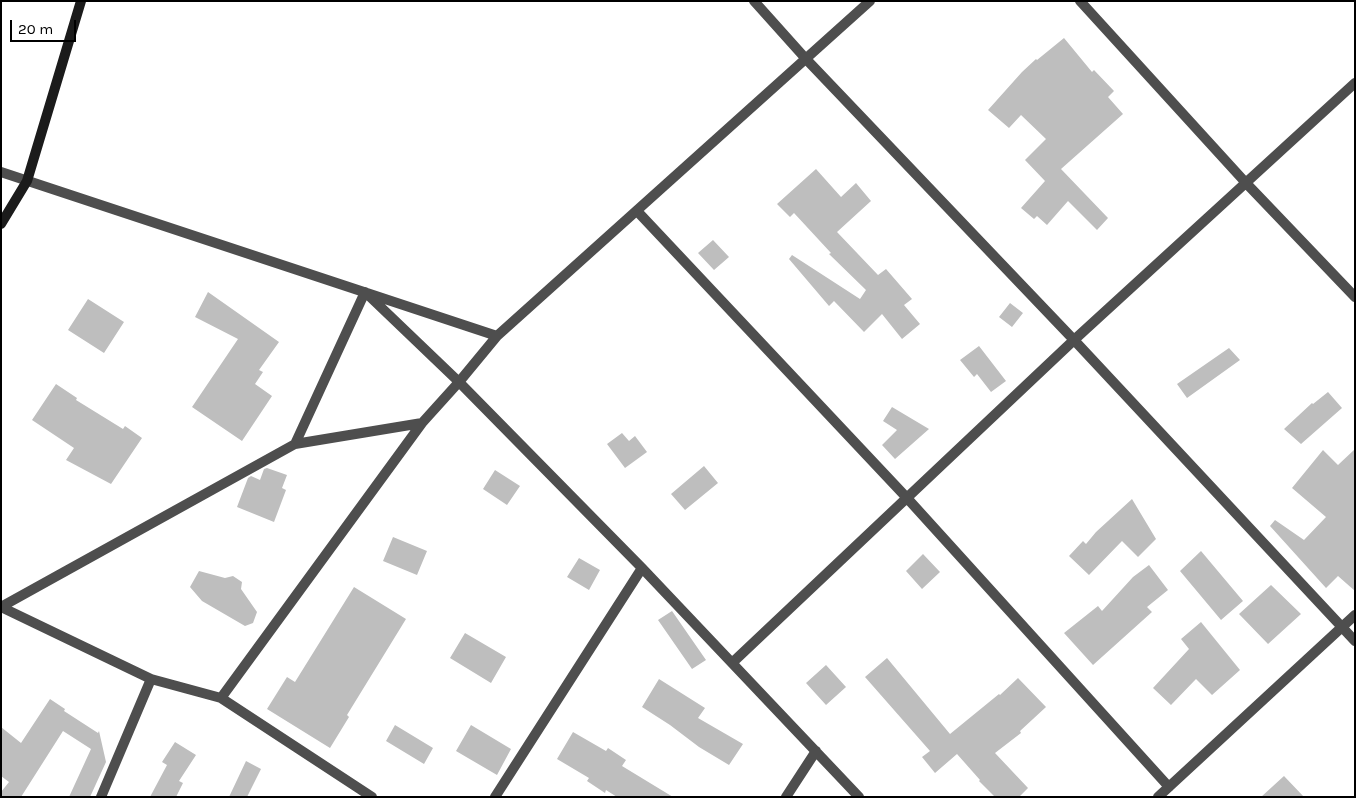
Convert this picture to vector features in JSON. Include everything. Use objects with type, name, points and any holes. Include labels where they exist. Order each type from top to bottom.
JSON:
[{"type":"main road","points":[[1,224],[27,181],[81,1]]},
{"type":"street","points":[[754,1],[806,59],[1074,340],[1355,641]]},
{"type":"street","points":[[221,698],[422,423],[497,336],[870,1]]},
{"type":"street","points":[[1080,1],[1246,183],[1355,297]]},
{"type":"street","points":[[732,663],[1074,340],[1355,83]]},
{"type":"street","points":[[1,172],[497,336]]},
{"type":"street","points":[[637,211],[907,498],[1169,787]]},
{"type":"street","points":[[364,292],[458,382],[642,568],[859,797]]},
{"type":"street","points":[[295,444],[364,292]]},
{"type":"street","points":[[1,607],[295,444],[422,423]]},
{"type":"street","points":[[495,797],[642,568]]},
{"type":"street","points":[[1,607],[150,679],[221,698],[372,797]]},
{"type":"street","points":[[1158,797],[1355,615]]},
{"type":"street","points":[[101,797],[150,679]]},
{"type":"street","points":[[786,797],[816,751]]},
{"type":"building","points":[[1064,38],[1092,72],[1094,70],[1114,91],[1108,97],[1123,114],[1061,169],[1108,218],[1097,230],[1068,201],[1047,225],[1037,216],[1034,219],[1021,208],[1045,181],[1025,160],[1046,139],[1021,115],[1009,128],[988,110],[1022,72]]},
{"type":"building","points":[[816,169],[841,197],[856,183],[871,201],[837,232],[878,275],[886,269],[912,299],[904,305],[920,324],[902,339],[882,314],[864,332],[834,301],[829,306],[789,259],[792,255],[860,299],[866,290],[829,254],[831,253],[794,213],[790,217],[777,204]]},
{"type":"building","points":[[713,240],[729,257],[714,270],[698,253]]},
{"type":"building","points":[[208,292],[279,342],[259,370],[263,372],[255,384],[272,396],[242,441],[192,407],[238,339],[195,317]]},
{"type":"building","points":[[88,299],[124,322],[104,353],[68,330]]},
{"type":"building","points":[[1010,303],[1023,313],[1012,327],[999,317]]},
{"type":"building","points":[[979,346],[1006,381],[991,392],[977,374],[974,377],[960,360]]},
{"type":"building","points":[[1229,348],[1240,360],[1187,398],[1177,384]]},
{"type":"building","points":[[56,384],[77,398],[76,400],[123,429],[125,426],[142,438],[111,484],[66,460],[74,448],[32,420]]},
{"type":"building","points":[[1328,392],[1342,408],[1301,444],[1284,429],[1312,403]]},
{"type":"building","points":[[892,407],[929,429],[895,459],[882,445],[897,430],[883,421]]},
{"type":"building","points":[[622,433],[629,441],[635,436],[647,452],[625,468],[607,444]]},
{"type":"building","points":[[1355,449],[1355,591],[1338,576],[1326,588],[1270,526],[1275,520],[1304,540],[1326,517],[1292,488],[1323,450],[1338,465]]},
{"type":"building","points":[[704,466],[718,483],[685,510],[671,494]]},
{"type":"building","points":[[267,468],[287,475],[282,488],[286,490],[274,522],[237,507],[248,478],[251,476],[260,480],[264,469]]},
{"type":"building","points":[[495,470],[520,486],[507,505],[483,489]]},
{"type":"building","points":[[1132,499],[1156,539],[1138,557],[1122,541],[1089,575],[1069,556],[1083,541],[1086,544],[1096,532]]},
{"type":"building","points":[[393,537],[427,551],[417,575],[383,561]]},
{"type":"building","points":[[1201,551],[1243,601],[1221,620],[1180,571]]},
{"type":"building","points":[[923,554],[940,572],[922,589],[906,571]]},
{"type":"building","points":[[579,558],[600,570],[589,590],[567,577]]},
{"type":"building","points":[[1149,565],[1168,590],[1147,607],[1152,612],[1093,665],[1064,633],[1098,606],[1102,611],[1133,577]]},
{"type":"building","points":[[199,571],[225,578],[233,576],[242,582],[241,589],[257,612],[253,623],[245,626],[202,601],[190,587]]},
{"type":"building","points":[[1271,585],[1301,614],[1268,644],[1239,614]]},
{"type":"building","points":[[354,587],[406,619],[347,715],[349,717],[330,748],[267,709],[287,677],[295,682]]},
{"type":"building","points":[[672,611],[706,660],[692,669],[658,620]]},
{"type":"building","points":[[1201,622],[1240,670],[1212,695],[1196,679],[1171,705],[1153,688],[1189,649],[1181,639]]},
{"type":"building","points":[[465,633],[506,657],[491,683],[450,658]]},
{"type":"building","points":[[887,658],[950,734],[1000,695],[1018,678],[1046,707],[1020,731],[1021,733],[995,753],[1028,788],[1019,797],[995,797],[957,754],[935,773],[922,757],[930,751],[865,677]]},
{"type":"building","points":[[826,665],[846,687],[826,705],[806,683]]},
{"type":"building","points":[[659,679],[705,708],[698,718],[743,744],[729,765],[699,747],[642,707]]},
{"type":"building","points":[[50,699],[65,709],[64,711],[98,733],[99,731],[106,762],[90,797],[69,797],[91,749],[63,731],[21,797],[1,797],[1,792],[9,782],[1,776],[1,727],[21,743]]},
{"type":"building","points":[[395,725],[433,748],[424,764],[386,741]]},
{"type":"building","points":[[471,725],[511,749],[497,775],[456,751]]},
{"type":"building","points":[[573,732],[606,751],[608,748],[626,760],[622,766],[673,797],[617,797],[606,790],[605,793],[587,781],[589,778],[557,759]]},
{"type":"building","points":[[175,742],[196,755],[179,781],[183,783],[176,797],[150,797],[167,765],[162,762]]},
{"type":"building","points":[[246,761],[261,769],[247,797],[229,797]]},
{"type":"building","points":[[1284,776],[1304,797],[1261,797]]}]
